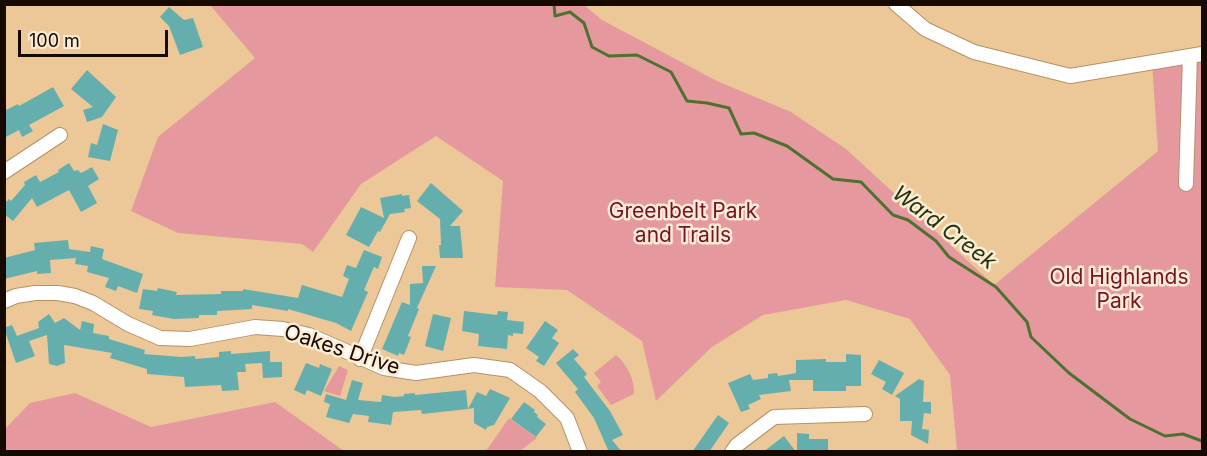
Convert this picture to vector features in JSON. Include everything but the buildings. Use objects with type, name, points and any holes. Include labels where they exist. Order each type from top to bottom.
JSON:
[{"type":"street","points":[[896,4],[925,29],[974,52],[1070,76],[1196,55],[1186,184]]},
{"type":"street","points":[[4,172],[60,135]]},
{"type":"street","points":[[360,359],[409,238]]},
{"type":"street","name":"Oakes Drive","points":[[4,302],[16,296],[58,293],[93,303],[146,333],[160,338],[190,339],[255,327],[283,329],[309,335],[384,368],[416,373],[474,365],[510,370],[540,391],[567,418],[580,452]]},
{"type":"street","points":[[732,452],[736,445],[774,417],[865,414]]},
{"type":"green space","points":[[210,5],[584,5],[602,20],[717,81],[791,112],[846,149],[994,285],[1158,151],[1152,63],[1202,52],[1202,451],[957,451],[950,375],[910,319],[846,300],[763,315],[712,347],[656,401],[642,341],[567,290],[495,287],[503,181],[436,136],[361,184],[313,252],[302,244],[178,233],[131,211],[158,137],[255,58]]},
{"type":"green space","points":[[616,355],[630,373],[634,394],[611,405],[597,386],[601,382],[594,373]]},
{"type":"green space","points":[[339,366],[348,370],[340,396],[324,391]]},
{"type":"green space","points":[[75,393],[151,427],[275,402],[344,451],[5,451],[5,429],[30,403]]},
{"type":"green space","points":[[509,418],[537,438],[520,451],[486,451]]},
{"type":"waterway","name":"Ward Creek","points":[[554,4],[555,16],[570,12],[584,23],[592,47],[609,56],[637,55],[671,72],[687,101],[729,108],[741,134],[754,133],[787,146],[833,179],[861,182],[893,215],[908,220],[936,241],[949,257],[996,287],[1027,322],[1031,337],[1069,373],[1130,419],[1165,436],[1183,434],[1202,441]]},
{"type":"park label","name":"Greenbelt Park and Trails","points":[[683,224]]},
{"type":"park label","name":"Old Highlands Park","points":[[1119,290]]}]
